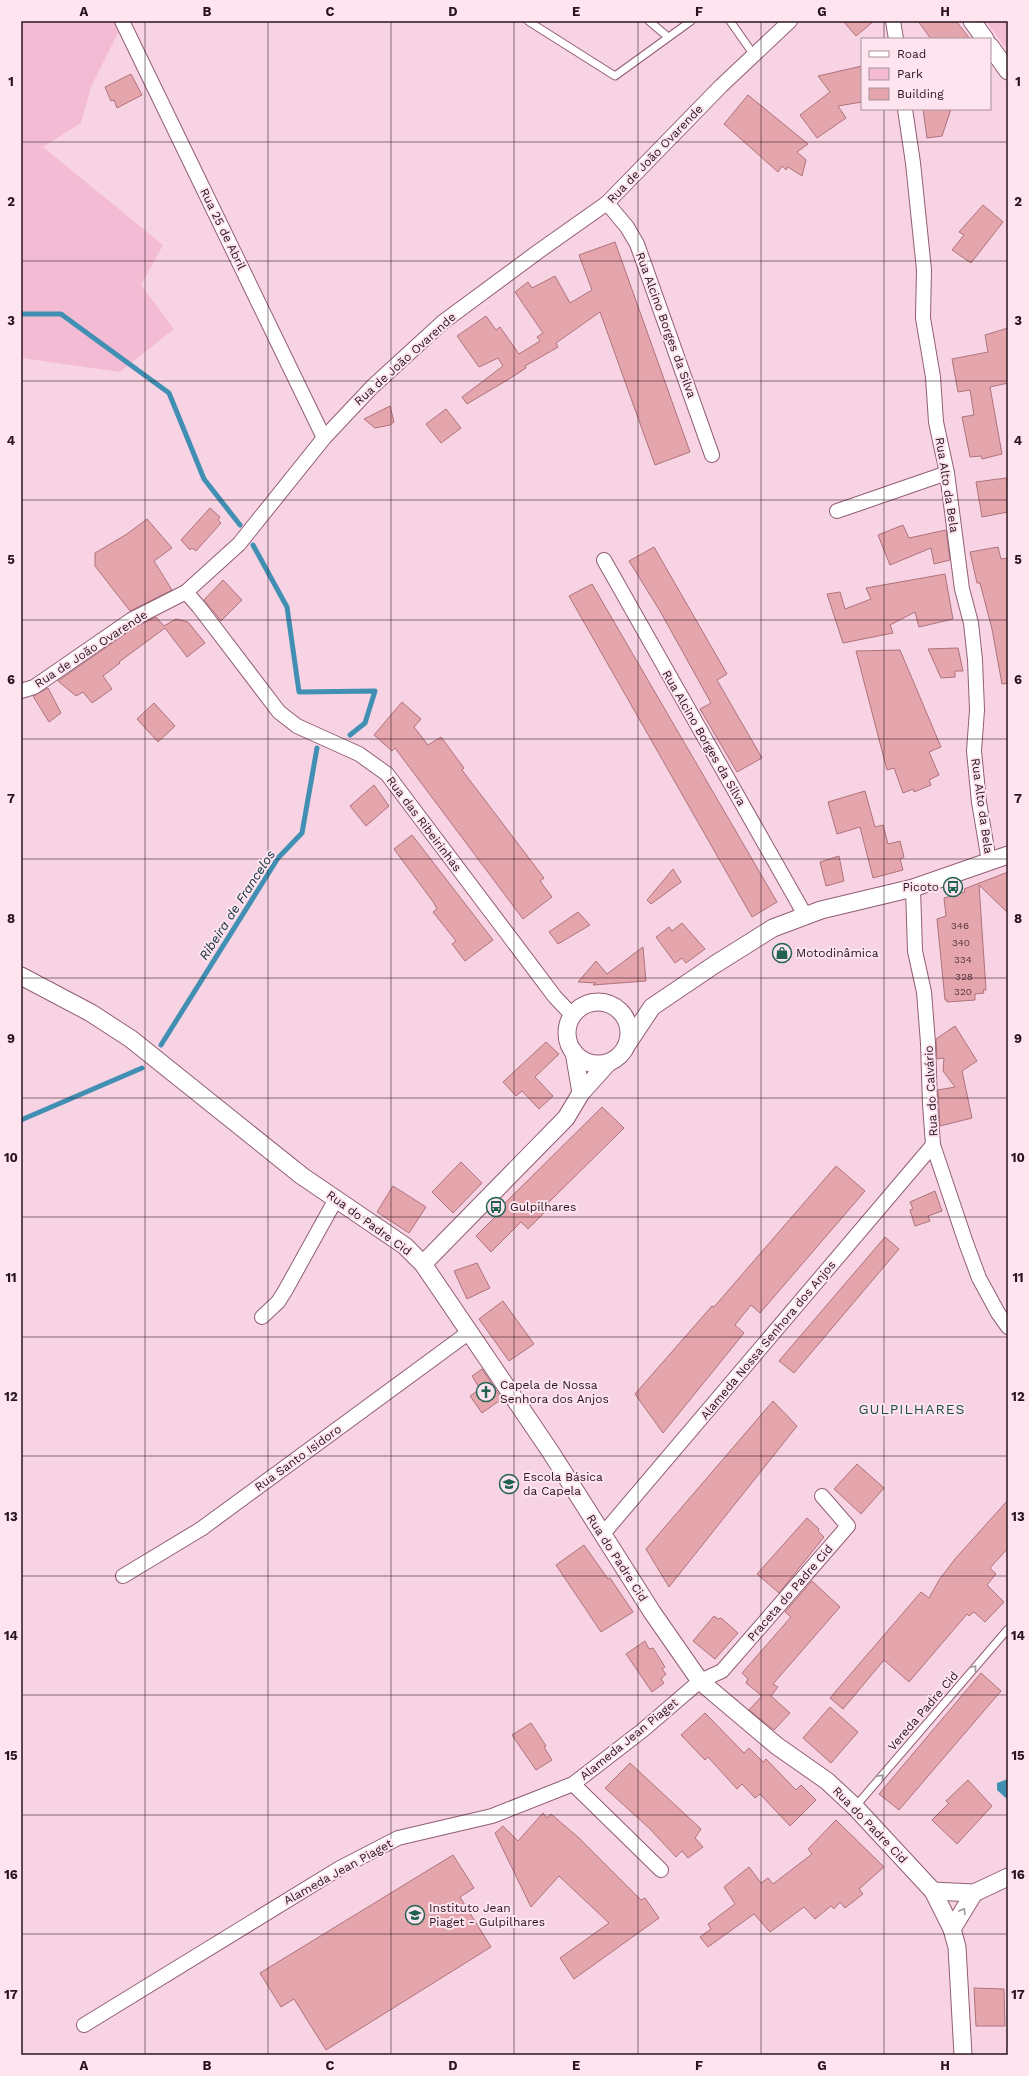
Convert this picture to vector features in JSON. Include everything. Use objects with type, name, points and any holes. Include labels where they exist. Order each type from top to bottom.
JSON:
[{"type":"street","name":"Rua 25 de Abril","points":[[122,21],[324,438]]},
{"type":"street","name":"Rua de João Ovarende","points":[[21,691],[34,687],[131,620],[186,592],[239,544],[324,438],[372,387],[443,322],[539,250],[607,203],[720,86],[790,21]]},
{"type":"street","points":[[893,21],[896,38]]},
{"type":"street","points":[[972,21],[984,38]]},
{"type":"street","points":[[991,47],[1008,71]]},
{"type":"street","name":"Rua Alto da Bela","points":[[905,110],[913,163],[924,270],[923,318],[933,377],[936,422],[947,473],[962,589],[971,623],[978,710],[974,751],[979,802],[990,861]]},
{"type":"street","name":"Rua Alcino Borges da Silva","points":[[607,203],[627,227],[637,244],[712,455]]},
{"type":"street","points":[[837,511],[947,473]]},
{"type":"street","name":"Rua Alcino Borges da Silva","points":[[604,560],[804,915]]},
{"type":"street","name":"Rua das Ribeirinhas","points":[[186,592],[279,712],[296,726],[359,754],[387,774],[555,997],[573,1016]]},
{"type":"street","points":[[423,1264],[566,1118],[581,1093],[608,1063],[617,1058],[624,1051],[628,1042],[652,1007],[714,964],[773,928],[804,915],[913,888],[1008,855]]},
{"type":"street","name":"Rua do Calvário","points":[[913,888],[915,951],[924,992],[928,1043],[930,1104],[934,1145],[979,1278],[998,1313],[1008,1327]]},
{"type":"street","name":"Rua do Padre Cid","points":[[21,976],[91,1013],[131,1039],[302,1176],[405,1246],[423,1264],[468,1333],[550,1451],[602,1535],[700,1681],[777,1746],[827,1781],[855,1807],[933,1891],[952,1929],[957,1947],[963,2055]]},
{"type":"street","points":[[608,1063],[590,1063],[581,1059],[574,1052],[569,1043],[568,1034],[569,1024],[573,1016],[588,1004],[598,1002],[608,1004],[616,1008],[623,1015],[628,1024],[628,1042]]},
{"type":"street","points":[[616,1008],[652,1007]]},
{"type":"street","points":[[574,1052],[581,1093]]},
{"type":"street","name":"Alameda Nossa Senhora dos Anjos","points":[[602,1535],[934,1145]]},
{"type":"street","points":[[262,1317],[278,1302],[286,1291],[336,1199]]},
{"type":"street","name":"Rua Santo Isidoro","points":[[124,1576],[202,1529],[468,1333]]},
{"type":"street","name":"Praceta do Padre Cid","points":[[700,1681],[722,1671],[848,1526],[822,1496]]},
{"type":"street","name":"Alameda Jean Piaget","points":[[84,2025],[340,1868],[398,1838],[492,1816],[573,1784],[643,1730],[700,1681]]},
{"type":"street","points":[[573,1784],[661,1870]]},
{"type":"street","points":[[933,1891],[974,1893],[1008,1877]]},
{"type":"street","points":[[952,1929],[974,1893]]},
{"type":"lane","points":[[528,21],[615,76],[691,21]]},
{"type":"lane","points":[[648,21],[668,37]]},
{"type":"lane","points":[[730,21],[754,55]]},
{"type":"lane","name":"Vereda Padre Cid","points":[[855,1807],[1008,1629]]},
{"type":"green space","points":[[21,21],[124,21],[91,87],[81,123],[43,147],[163,245],[141,285],[174,329],[120,372],[21,358]]},
{"type":"green space","points":[[986,21],[1008,21],[1008,51]]},
{"type":"water","points":[[1008,1779],[1007,1799],[997,1790],[997,1783]]},
{"type":"building","points":[[843,21],[874,21],[856,36]]},
{"type":"building","points":[[918,21],[956,21],[969,38],[930,38]]},
{"type":"building","points":[[861,66],[861,102],[838,106],[846,118],[817,138],[800,115],[830,92],[818,76]]},
{"type":"building","points":[[131,74],[142,95],[117,108],[114,100],[111,101],[105,87]]},
{"type":"building","points":[[748,95],[808,144],[797,152],[806,160],[802,176],[788,167],[786,170],[782,166],[778,172],[724,124]]},
{"type":"building","points":[[923,110],[951,110],[942,136],[927,138]]},
{"type":"building","points":[[983,205],[1003,222],[971,263],[952,250],[964,235],[959,232]]},
{"type":"building","points":[[615,242],[690,452],[655,465],[600,312],[556,343],[558,347],[525,366],[526,368],[509,379],[467,404],[462,397],[503,366],[498,358],[479,367],[457,336],[486,316],[496,330],[500,327],[519,354],[540,341],[537,337],[543,333],[515,292],[528,282],[532,288],[555,276],[570,303],[592,290],[579,255]]},
{"type":"building","points":[[1008,328],[1008,383],[990,387],[1002,454],[982,459],[981,456],[970,457],[962,417],[974,415],[970,390],[958,392],[952,359],[988,352],[985,335]]},
{"type":"building","points":[[390,406],[394,422],[390,425],[375,428],[364,419]]},
{"type":"building","points":[[446,409],[461,428],[441,443],[426,424]]},
{"type":"building","points":[[1006,478],[1008,489],[1008,512],[982,517],[976,482]]},
{"type":"building","points":[[210,508],[220,517],[218,520],[221,523],[196,551],[192,548],[190,550],[181,540]]},
{"type":"building","points":[[147,519],[172,548],[154,561],[172,590],[130,611],[95,566],[95,553],[127,534]]},
{"type":"building","points":[[903,525],[909,538],[946,530],[950,560],[934,564],[931,548],[890,565],[878,535]]},
{"type":"building","points":[[654,547],[727,674],[717,680],[762,758],[737,772],[700,709],[711,703],[660,611],[629,561]]},
{"type":"building","points":[[998,547],[1001,559],[1008,558],[1008,683],[1002,684],[992,629],[980,583],[977,583],[970,552]]},
{"type":"building","points":[[945,574],[953,619],[919,627],[915,612],[890,625],[893,633],[843,643],[827,594],[840,592],[845,609],[871,599],[866,588]]},
{"type":"building","points":[[223,580],[242,600],[221,621],[204,600]]},
{"type":"building","points":[[592,584],[777,902],[752,917],[569,596]]},
{"type":"building","points":[[156,617],[164,626],[176,619],[188,622],[205,643],[187,657],[165,628],[119,662],[120,663],[103,676],[112,689],[92,703],[83,692],[76,696],[58,681],[135,627]]},
{"type":"building","points":[[958,648],[963,671],[955,671],[955,677],[941,678],[928,649]]},
{"type":"building","points":[[900,650],[941,747],[929,752],[939,775],[929,780],[931,785],[914,792],[913,789],[903,793],[894,768],[887,770],[856,651]]},
{"type":"building","points":[[48,688],[61,713],[49,722],[33,696]]},
{"type":"building","points":[[402,702],[421,719],[414,727],[428,745],[441,737],[464,768],[462,770],[544,878],[540,881],[552,897],[523,919],[395,748],[392,751],[374,735]]},
{"type":"building","points":[[154,703],[175,726],[158,742],[137,719]]},
{"type":"building","points":[[374,785],[389,806],[366,826],[350,806]]},
{"type":"building","points":[[865,791],[875,827],[883,825],[888,844],[900,841],[904,857],[900,859],[903,870],[873,878],[860,827],[837,834],[828,802]]},
{"type":"building","points":[[412,835],[493,940],[465,961],[452,944],[456,941],[433,912],[437,909],[434,903],[394,849]]},
{"type":"building","points":[[839,856],[844,881],[826,886],[820,862]]},
{"type":"building","points":[[673,869],[681,882],[651,904],[647,900]]},
{"type":"building","points":[[1008,872],[1008,913],[979,885],[986,990],[983,990],[984,993],[975,994],[975,1000],[947,1002],[947,1000],[945,1000],[937,919],[946,916],[944,898],[965,892],[964,889]]},
{"type":"building","points":[[578,912],[590,925],[558,944],[549,932]]},
{"type":"building","points":[[682,923],[705,949],[686,963],[682,958],[675,963],[656,937],[669,927],[672,931]]},
{"type":"building","points":[[643,947],[646,981],[593,985],[596,983],[578,982],[596,961],[607,974]]},
{"type":"building","points":[[955,1026],[977,1061],[962,1071],[972,1118],[940,1126],[938,1090],[955,1087],[943,1071],[944,1058],[937,1059],[936,1039]]},
{"type":"building","points":[[546,1042],[559,1054],[535,1077],[553,1096],[539,1109],[522,1091],[516,1096],[503,1082]]},
{"type":"building","points":[[602,1107],[624,1128],[548,1203],[551,1206],[528,1229],[521,1222],[491,1252],[476,1236],[506,1206],[504,1204]]},
{"type":"building","points":[[461,1162],[482,1183],[453,1213],[432,1192]]},
{"type":"building","points":[[836,1166],[865,1191],[760,1313],[751,1305],[735,1325],[744,1333],[663,1433],[635,1394],[712,1306],[714,1307]]},
{"type":"building","points":[[393,1186],[426,1207],[409,1233],[377,1212]]},
{"type":"building","points":[[935,1191],[942,1211],[928,1216],[930,1221],[915,1226],[910,1210],[913,1209],[910,1202]]},
{"type":"building","points":[[885,1237],[899,1249],[794,1373],[779,1361]]},
{"type":"building","points":[[477,1263],[490,1288],[467,1299],[454,1271]]},
{"type":"building","points":[[503,1301],[534,1344],[509,1361],[479,1319]]},
{"type":"building","name":"Capela de Nossa Senhora dos Anjos","points":[[482,1369],[502,1399],[482,1413],[470,1396],[480,1389],[472,1376]]},
{"type":"building","points":[[773,1401],[797,1426],[669,1587],[646,1549]]},
{"type":"building","points":[[857,1464],[884,1488],[861,1514],[834,1489]]},
{"type":"building","points":[[1008,1500],[1008,1548],[990,1568],[996,1574],[987,1585],[1004,1602],[985,1622],[974,1612],[969,1616],[967,1614],[909,1682],[884,1660],[843,1709],[830,1698],[921,1592],[929,1598],[939,1580],[955,1559]]},
{"type":"building","points":[[807,1518],[819,1529],[818,1531],[824,1537],[779,1593],[757,1574]]},
{"type":"building","points":[[584,1545],[608,1579],[610,1578],[633,1612],[601,1632],[556,1565]]},
{"type":"building","points":[[812,1581],[840,1607],[773,1684],[778,1687],[771,1696],[790,1713],[774,1730],[749,1710],[762,1696],[746,1683],[748,1679],[742,1673],[791,1617],[785,1612]]},
{"type":"building","points":[[714,1616],[718,1619],[721,1618],[738,1633],[715,1659],[693,1641]]},
{"type":"building","points":[[645,1641],[649,1649],[653,1648],[665,1667],[662,1669],[666,1674],[661,1679],[664,1683],[652,1692],[626,1654]]},
{"type":"building","points":[[981,1673],[1001,1691],[899,1810],[879,1794]]},
{"type":"building","points":[[830,1707],[858,1732],[831,1763],[803,1738]]},
{"type":"building","points":[[705,1713],[744,1753],[749,1748],[763,1762],[766,1759],[796,1790],[801,1785],[816,1800],[790,1826],[760,1794],[755,1798],[742,1784],[737,1789],[708,1757],[705,1760],[681,1735]]},
{"type":"building","points":[[531,1723],[546,1746],[544,1747],[552,1760],[536,1770],[512,1735]]},
{"type":"building","points":[[630,1763],[701,1829],[695,1838],[703,1847],[688,1858],[682,1851],[676,1857],[649,1828],[605,1788]]},
{"type":"building","points":[[968,1780],[992,1806],[957,1844],[932,1820],[949,1803],[946,1801]]},
{"type":"building","points":[[543,1813],[547,1818],[551,1814],[579,1838],[641,1900],[645,1898],[659,1918],[574,1979],[560,1958],[609,1923],[559,1876],[531,1907],[495,1833],[503,1826],[518,1841]]},
{"type":"building","points":[[836,1820],[884,1867],[859,1889],[863,1894],[845,1908],[840,1902],[834,1909],[831,1906],[815,1919],[804,1907],[770,1932],[754,1914],[708,1947],[700,1937],[711,1929],[708,1924],[735,1904],[724,1887],[749,1867],[761,1883],[768,1878],[773,1884],[812,1854],[808,1849]]},
{"type":"building","points":[[453,1855],[474,1888],[460,1897],[491,1947],[326,2050],[294,1999],[281,2007],[260,1973]]},
{"type":"building","points":[[974,1988],[1004,1989],[1005,2026],[976,2026]]},
{"type":"waterway","name":"Ribeira de Francelos","points":[[21,314],[61,314],[169,393],[204,479],[240,525]]},
{"type":"waterway","name":"Ribeira de Francelos","points":[[253,545],[287,607],[299,692],[375,691],[365,723],[350,735]]},
{"type":"waterway","name":"Ribeira de Francelos","points":[[161,1045],[278,858],[302,833],[317,748]]},
{"type":"waterway","name":"Ribeira de Francelos","points":[[21,1120],[142,1068]]},
{"type":"place","name":"Picoto","points":[[953,887]]},
{"type":"place","name":"Motodinâmica","points":[[782,953]]},
{"type":"place","name":"Gulpilhares","points":[[496,1207]]},
{"type":"place","name":"Capela de Nossa Senhora dos Anjos","points":[[486,1392]]},
{"type":"place","name":"Escola Básica da Capela","points":[[509,1484]]},
{"type":"place","name":"Instituto Jean Piaget - Gulpilhares","points":[[415,1915]]},
{"type":"district","name":"GULPILHARES","points":[[912,1409]]}]
